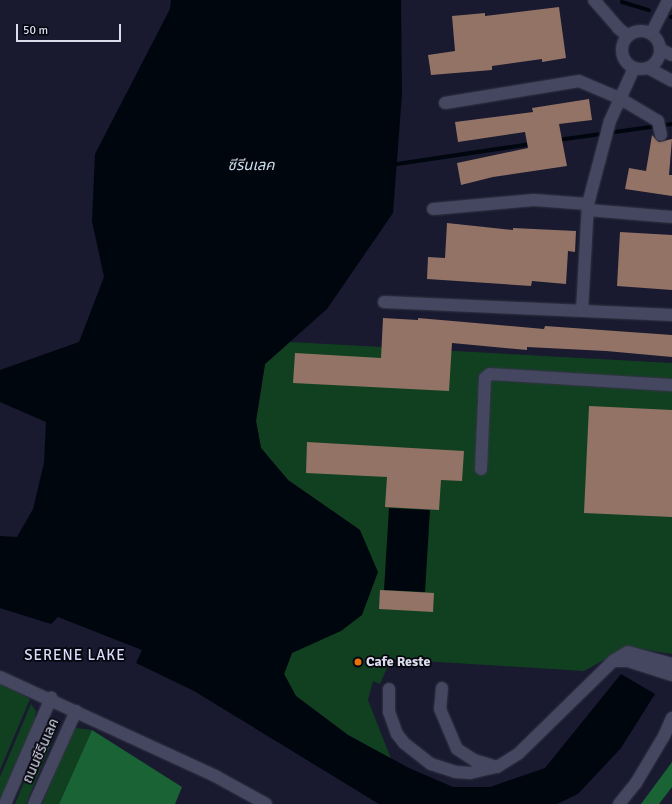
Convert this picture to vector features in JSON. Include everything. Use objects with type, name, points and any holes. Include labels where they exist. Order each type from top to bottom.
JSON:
[{"type":"street","points":[[594,0],[618,28],[628,36]]},
{"type":"street","points":[[651,34],[668,0]]},
{"type":"street","points":[[672,55],[660,49],[651,34],[639,31],[628,36],[624,41],[622,54],[628,64],[634,68],[648,68],[672,81]]},
{"type":"street","points":[[648,68],[657,61],[660,49]]},
{"type":"street","points":[[582,311],[588,207],[607,133],[619,98],[634,68]]},
{"type":"street","points":[[445,103],[579,81],[619,98],[660,129]]},
{"type":"street","points":[[433,209],[534,200],[672,217]]},
{"type":"street","points":[[384,302],[672,315]]},
{"type":"street","points":[[481,469],[486,375],[509,374],[672,385]]},
{"type":"street","points":[[390,689],[389,712],[397,734],[421,758],[443,769],[456,772],[484,771],[497,767],[518,754],[613,661],[628,652],[672,664]]},
{"type":"street","points":[[613,661],[628,661],[672,675]]},
{"type":"street","points":[[0,677],[51,698],[215,776],[266,804]]},
{"type":"street","points":[[442,688],[440,709],[457,749],[474,760],[497,767]]},
{"type":"street","name":"ถนนซีรีนเลค","points":[[5,804],[51,698]]},
{"type":"street","name":"ถนนซีรีนเลค","points":[[34,804],[76,711]]},
{"type":"street","points":[[619,804],[636,783],[664,736],[672,718]]},
{"type":"green space","points":[[290,342],[672,363],[672,654],[628,647],[584,671],[391,659],[380,684],[373,681],[368,700],[391,759],[348,735],[296,696],[284,674],[292,653],[313,642],[360,530],[288,480],[261,448],[256,421],[265,364]]},
{"type":"green space","points":[[0,682],[30,699],[0,770]]},
{"type":"green space","points":[[31,704],[36,711],[34,726],[0,804],[0,777]]},
{"type":"green space","points":[[53,722],[57,726],[57,729],[26,804],[15,804],[48,725]]},
{"type":"green space","points":[[76,728],[92,730],[59,804],[42,804],[72,731]]},
{"type":"green space","points":[[92,730],[182,787],[175,804],[59,804]]},
{"type":"green space","points":[[672,762],[672,787],[659,804],[641,804]]},
{"type":"water","name":"ซีรีนเลค","points":[[171,0],[401,0],[402,94],[393,213],[327,309],[265,364],[256,421],[261,448],[288,480],[360,530],[378,572],[362,615],[341,631],[292,653],[284,674],[296,696],[348,735],[409,768],[453,787],[490,787],[545,768],[621,674],[655,694],[621,748],[578,794],[557,804],[379,804],[194,691],[136,663],[142,650],[58,617],[51,624],[0,608],[0,536],[17,537],[33,509],[44,463],[46,422],[0,402],[0,370],[79,342],[104,277],[92,221],[95,154],[170,9]]},
{"type":"water","points":[[389,508],[430,510],[425,592],[384,590]]},
{"type":"building","points":[[559,7],[566,58],[542,62],[542,59],[492,66],[492,70],[431,75],[428,55],[455,51],[452,16],[485,13],[485,16]]},
{"type":"building","points":[[589,99],[592,120],[559,124],[567,166],[493,177],[461,185],[457,163],[528,148],[525,132],[458,142],[455,122],[533,112],[532,108]]},
{"type":"building","points":[[652,135],[659,142],[672,139],[669,175],[672,175],[672,196],[625,189],[629,168],[646,171]]},
{"type":"building","points":[[447,223],[513,230],[513,228],[576,231],[575,252],[568,251],[566,284],[532,281],[531,286],[427,279],[428,257],[445,258]]},
{"type":"building","points":[[620,232],[672,235],[672,290],[617,286]]},
{"type":"building","points":[[383,318],[418,320],[418,318],[544,329],[545,326],[672,335],[672,357],[606,351],[527,347],[527,350],[452,343],[449,391],[293,383],[295,353],[381,358]]},
{"type":"building","points":[[589,406],[672,410],[672,517],[584,513]]},
{"type":"building","points":[[307,442],[464,451],[462,481],[441,480],[439,510],[385,507],[387,477],[306,473]]},
{"type":"building","points":[[380,590],[434,593],[433,612],[379,609]]},
{"type":"waterway","points":[[622,2],[649,10]]},
{"type":"waterway","points":[[558,140],[672,124]]},
{"type":"waterway","points":[[397,164],[531,144]]},
{"type":"place","name":"Cafe Reste","points":[[358,662]]},
{"type":"district","name":"SERENE LAKE","points":[[75,656]]}]
